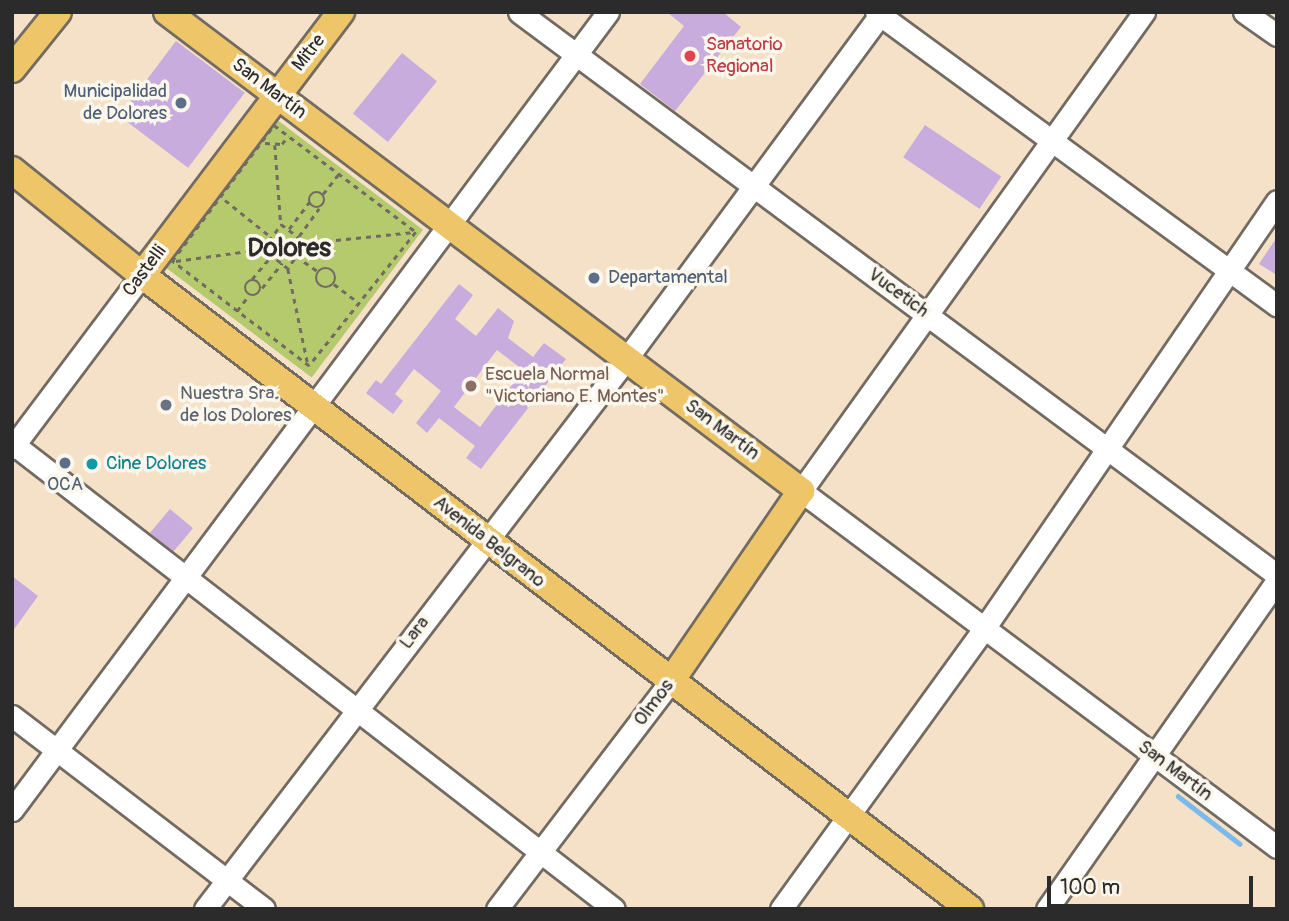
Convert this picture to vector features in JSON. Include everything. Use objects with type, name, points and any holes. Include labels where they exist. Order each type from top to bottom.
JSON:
[{"type":"main road","points":[[12,69],[58,12]]},
{"type":"main road","name":"San Martín","points":[[167,12],[801,491]]},
{"type":"main road","name":"Mitre","points":[[277,95],[341,12]]},
{"type":"main road","name":"Castelli","points":[[142,275],[277,95]]},
{"type":"main road","name":"Avenida Belgrano","points":[[12,170],[142,275],[670,682],[970,909]]},
{"type":"main road","name":"Olmos","points":[[670,682],[801,491]]},
{"type":"street","name":"Vucetich","points":[[519,12],[1277,575]]},
{"type":"street","points":[[12,810],[448,222],[608,12]]},
{"type":"street","points":[[801,491],[1144,12]]},
{"type":"street","points":[[1244,12],[1277,36]]},
{"type":"street","points":[[879,13],[1052,143],[1277,305]]},
{"type":"street","name":"Lara","points":[[205,909],[627,358],[754,189],[879,13]]},
{"type":"street","points":[[781,909],[983,629],[1277,201]]},
{"type":"street","name":"Castelli","points":[[13,445],[142,275]]},
{"type":"street","points":[[13,445],[358,707],[614,909]]},
{"type":"street","name":"San Martín","points":[[801,491],[1277,847]]},
{"type":"street","points":[[1047,909],[1277,581]]},
{"type":"street","name":"Olmos","points":[[497,909],[670,682]]},
{"type":"street","points":[[12,716],[264,909]]},
{"type":"path","points":[[173,261],[274,125],[416,232]]},
{"type":"path","points":[[275,145],[288,136]]},
{"type":"path","points":[[262,141],[275,145]]},
{"type":"path","points":[[263,249],[281,224],[275,145]]},
{"type":"path","points":[[323,194],[338,174]]},
{"type":"path","points":[[289,229],[313,193],[323,194]]},
{"type":"path","points":[[299,236],[325,202],[323,194]]},
{"type":"path","points":[[221,197],[271,237]]},
{"type":"path","points":[[309,202],[320,208]]},
{"type":"path","points":[[281,224],[306,243]]},
{"type":"path","points":[[288,269],[306,243],[416,232]]},
{"type":"path","points":[[309,366],[416,232]]},
{"type":"path","points":[[173,261],[263,249],[272,255],[288,269],[309,366]]},
{"type":"path","points":[[249,295],[245,289],[272,255]]},
{"type":"path","points":[[296,256],[319,272]]},
{"type":"path","points":[[173,261],[309,366]]},
{"type":"path","points":[[237,311],[249,295],[261,289],[282,263]]},
{"type":"path","points":[[319,272],[325,268],[334,272],[334,284]]},
{"type":"path","points":[[319,272],[320,286],[329,288],[334,284]]},
{"type":"path","points":[[251,280],[259,282],[261,289]]},
{"type":"path","points":[[334,284],[359,303]]},
{"type":"green space","points":[[272,116],[423,230],[312,377],[161,264]]},
{"type":"building","name":"Sanatorio Regional","points":[[667,12],[723,12],[741,27],[675,111],[640,84],[684,26]]},
{"type":"building","name":"Municipalidad de Dolores","points":[[176,41],[245,93],[188,168],[119,116]]},
{"type":"building","points":[[402,53],[437,81],[388,142],[353,114]]},
{"type":"building","points":[[925,125],[1001,176],[979,209],[903,157]]},
{"type":"building","points":[[1277,237],[1277,275],[1259,264]]},
{"type":"building","points":[[459,284],[473,295],[455,319],[476,336],[498,308],[514,321],[508,338],[533,357],[544,343],[566,359],[481,469],[466,458],[475,446],[439,418],[427,433],[416,423],[441,391],[414,369],[395,394],[403,401],[393,414],[366,393],[376,380],[381,384]],"holes":[[[497,350],[523,370],[480,427],[454,407]]]},
{"type":"building","points":[[170,509],[193,528],[173,552],[150,533]]},
{"type":"building","points":[[12,576],[38,596],[12,632]]},
{"type":"waterway","points":[[1178,796],[1240,844]]},
{"type":"place","name":"Sanatorio Regional","points":[[690,56]]},
{"type":"place","name":"Municipalidad de Dolores","points":[[181,103]]},
{"type":"place","name":"Departamental","points":[[594,278]]},
{"type":"place","name":"Escuela Normal \"Victoriano E. Montes\"","points":[[471,386]]},
{"type":"place","name":"Nuestra Sra. de los Dolores","points":[[166,405]]},
{"type":"place","name":"OCA","points":[[65,463]]},
{"type":"place","name":"Cine Dolores","points":[[92,464]]},
{"type":"district","name":"Dolores","points":[[289,249]]}]
